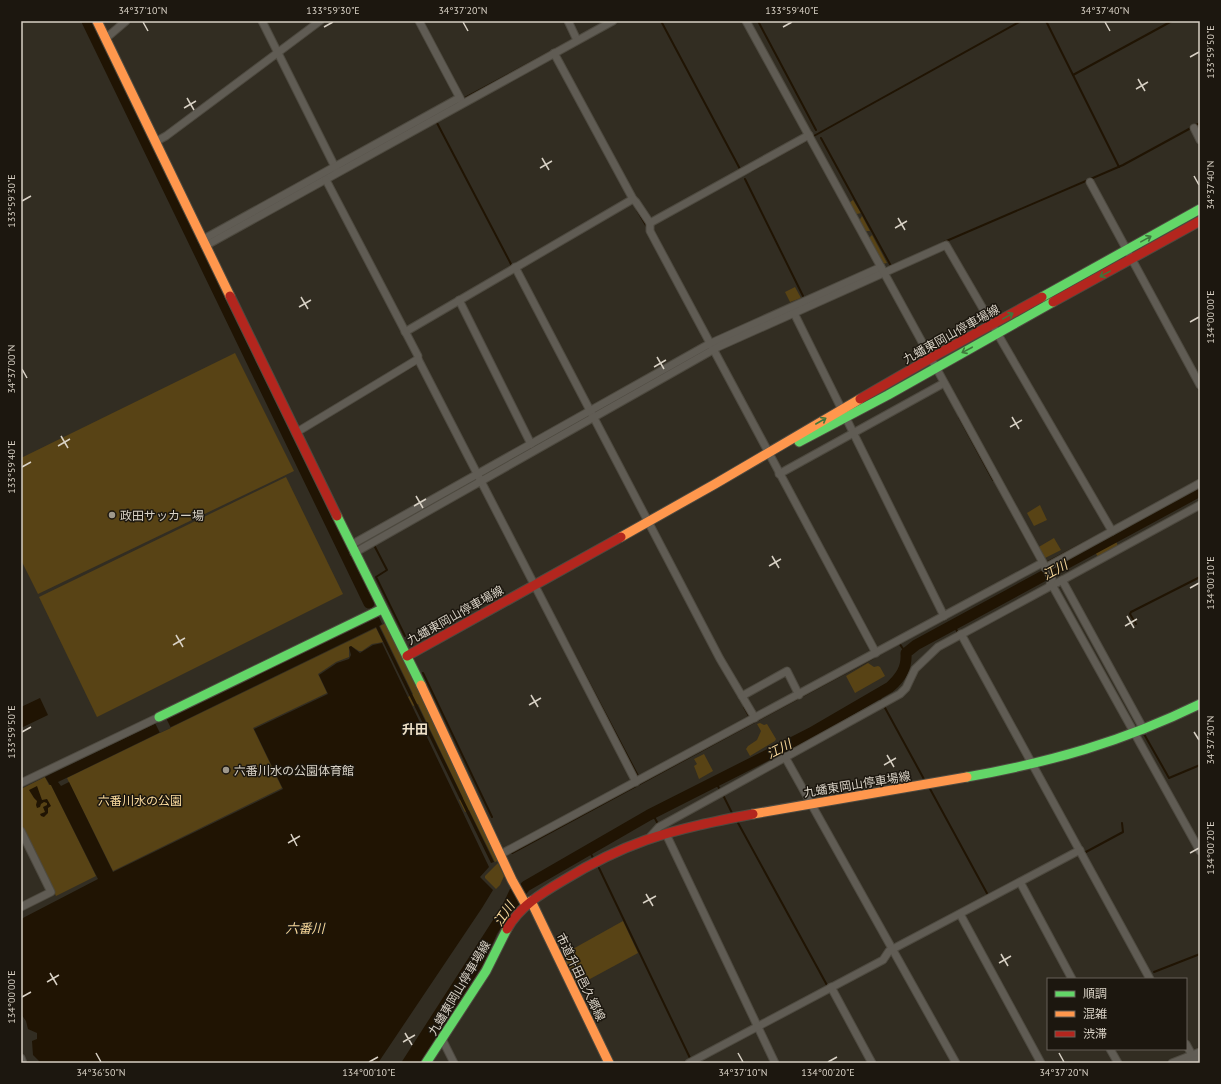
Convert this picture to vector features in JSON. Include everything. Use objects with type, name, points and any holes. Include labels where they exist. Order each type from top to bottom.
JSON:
[{"type":"main road","points":[[97,21],[382,609],[407,656]]},
{"type":"main road","name":"九蟠東岡山停車場線","points":[[843,414],[931,358],[1200,209]]},
{"type":"main road","name":"九蟠東岡山停車場線","points":[[527,902],[515,885],[407,656],[647,521],[843,414],[936,368],[1200,221]]},
{"type":"main road","points":[[159,717],[382,609]]},
{"type":"main road","name":"九蟠東岡山停車場線","points":[[426,1063],[486,971],[508,927],[527,902],[589,865],[646,840],[722,819],[1033,765],[1071,756],[1166,721],[1200,704]]},
{"type":"main road","name":"市道升田邑久郷線","points":[[527,902],[609,1063]]},
{"type":"street","points":[[105,40],[126,21]]},
{"type":"street","points":[[262,21],[279,52],[337,170]]},
{"type":"street","points":[[155,142],[166,136],[320,21]]},
{"type":"street","points":[[419,21],[462,101]]},
{"type":"street","points":[[568,21],[576,38]]},
{"type":"street","points":[[204,243],[462,101],[554,53],[576,38],[613,21]]},
{"type":"street","points":[[746,21],[1044,567],[1057,581],[1140,731]]},
{"type":"street","points":[[554,53],[633,199],[650,226],[650,231],[711,347],[769,455],[781,473],[876,653]]},
{"type":"street","points":[[1194,128],[1200,140]]},
{"type":"street","points":[[650,226],[810,137]]},
{"type":"street","points":[[204,243],[326,180],[337,170]]},
{"type":"street","points":[[326,180],[418,356],[419,362],[480,477],[636,782]]},
{"type":"street","points":[[1090,182],[1200,385]]},
{"type":"street","points":[[405,332],[460,302],[633,199]]},
{"type":"street","points":[[353,549],[711,347],[883,270],[946,245],[1111,529]]},
{"type":"street","points":[[516,269],[720,659],[754,718]]},
{"type":"street","points":[[711,347],[794,312],[883,270]]},
{"type":"street","points":[[460,302],[531,444]]},
{"type":"street","points":[[794,312],[944,616]]},
{"type":"street","points":[[296,432],[419,362]]},
{"type":"street","points":[[781,473],[944,383]]},
{"type":"street","points":[[480,477],[531,444],[591,414]]},
{"type":"street","points":[[501,854],[944,616],[1044,567],[1111,529],[1200,483]]},
{"type":"street","points":[[646,840],[659,827],[900,694],[906,688],[915,669],[938,647],[1049,587],[1057,581],[1200,505]]},
{"type":"street","points":[[1057,581],[1140,731]]},
{"type":"street","points":[[961,634],[1149,978]]},
{"type":"street","points":[[742,696],[787,671],[799,694]]},
{"type":"street","points":[[21,783],[106,741],[159,717]]},
{"type":"street","points":[[1140,731],[1137,738],[1200,851]]},
{"type":"street","points":[[785,757],[956,1063]]},
{"type":"street","points":[[21,831],[51,892],[21,906]]},
{"type":"street","points":[[666,834],[775,1063]]},
{"type":"street","points":[[689,1063],[831,989],[883,960],[890,951],[894,951],[960,916],[1078,850]]},
{"type":"street","points":[[1020,883],[1071,978]]},
{"type":"street","points":[[960,916],[1041,1063]]},
{"type":"street","points":[[831,989],[872,1063]]},
{"type":"street","points":[[442,1039],[454,1063]]},
{"type":"street","points":[[1187,1045],[1197,1057]]},
{"type":"street","points":[[1111,1050],[1118,1063]]},
{"type":"street","points":[[1172,1063],[1197,1057]]},
{"type":"street","points":[[1187,1063],[1197,1057]]},
{"type":"street","points":[[21,1058],[23,1063]]},
{"type":"green space","points":[[853,200],[861,213],[855,213],[849,203]]},
{"type":"green space","points":[[862,216],[870,231],[866,231],[859,221]]},
{"type":"green space","points":[[872,235],[887,263],[882,264],[869,238]]},
{"type":"green space","points":[[795,287],[801,298],[790,302],[785,292]]},
{"type":"green space","name":"政田サッカー場","points":[[235,353],[294,471],[38,594],[21,560],[21,458]]},
{"type":"green space","points":[[286,477],[343,594],[97,717],[39,597]]},
{"type":"green space","points":[[1040,505],[1047,520],[1034,526],[1027,513]]},
{"type":"green space","points":[[1054,538],[1061,550],[1043,559],[1037,548]]},
{"type":"green space","points":[[1116,541],[1118,546],[1098,557],[1095,552]]},
{"type":"green space","points":[[386,623],[500,860],[495,862],[469,810],[465,812],[459,800],[463,798],[418,704],[413,706],[408,697],[413,694],[380,626]]},
{"type":"green space","name":"六番川水の公園","points":[[376,628],[383,642],[372,644],[362,651],[359,651],[351,646],[349,647],[349,657],[336,662],[318,674],[327,693],[253,728],[282,788],[113,871],[67,778]]},
{"type":"green space","points":[[868,663],[874,667],[880,667],[885,676],[855,693],[846,676]]},
{"type":"green space","points":[[760,723],[764,725],[767,724],[776,739],[750,756],[746,749],[757,740],[761,731],[757,724]]},
{"type":"green space","points":[[704,754],[713,771],[699,779],[694,766],[697,764],[694,759]]},
{"type":"green space","points":[[45,777],[49,785],[51,785],[96,876],[56,896],[21,825],[21,789]]},
{"type":"green space","points":[[498,863],[504,876],[500,885],[496,889],[485,878],[485,876]]},
{"type":"green space","points":[[623,921],[638,953],[577,986],[562,955]]},
{"type":"water","name":"六番川","points":[[377,616],[382,624],[379,626],[494,862],[491,863],[376,627],[58,782],[61,786],[69,782],[113,872],[283,789],[254,729],[328,694],[319,675],[337,663],[349,659],[351,655],[349,647],[351,646],[360,653],[373,645],[382,643],[489,867],[480,877],[493,890],[378,1063],[41,1063],[33,1055],[32,1041],[37,1039],[37,1033],[28,1029],[26,1021],[21,1014],[21,919],[98,879],[51,785],[45,777]]},
{"type":"water","points":[[40,698],[48,715],[21,728],[21,707]]},
{"type":"water","points":[[37,786],[42,800],[47,799],[51,806],[48,808],[48,813],[44,817],[40,814],[45,812],[43,807],[47,805],[47,803],[44,802],[37,808],[37,801],[29,790]]},
{"type":"water","points":[[512,888],[520,904],[506,920],[497,934],[484,963],[453,1012],[449,1021],[421,1063],[401,1063],[502,906],[510,889]]},
{"type":"pier","points":[[166,718],[171,728],[160,733],[155,723]]},
{"type":"waterway","points":[[87,21],[369,603]]},
{"type":"waterway","points":[[661,21],[740,169]]},
{"type":"waterway","points":[[758,21],[816,130]]},
{"type":"waterway","points":[[812,137],[1021,21]]},
{"type":"waterway","points":[[1046,21],[1119,167]]},
{"type":"waterway","points":[[1073,75],[1172,21]]},
{"type":"waterway","points":[[463,99],[572,40]]},
{"type":"waterway","points":[[436,121],[512,266]]},
{"type":"waterway","points":[[944,242],[1123,165],[1200,123]]},
{"type":"waterway","points":[[821,138],[891,266]]},
{"type":"waterway","points":[[751,171],[809,139]]},
{"type":"waterway","points":[[745,179],[803,296]]},
{"type":"waterway","points":[[637,210],[647,227]]},
{"type":"waterway","points":[[884,269],[898,263]]},
{"type":"waterway","points":[[379,386],[422,361],[420,354]]},
{"type":"waterway","points":[[594,413],[637,388]]},
{"type":"waterway","points":[[362,544],[590,415]]},
{"type":"waterway","points":[[959,417],[993,480]]},
{"type":"waterway","points":[[1175,493],[1200,479]]},
{"type":"waterway","name":"江川","points":[[513,900],[526,886],[649,815],[811,733],[890,687],[897,680],[904,668],[906,653],[916,645],[1200,491]]},
{"type":"waterway","points":[[1018,524],[1039,562]]},
{"type":"waterway","points":[[1048,562],[1106,531]]},
{"type":"waterway","points":[[374,545],[387,570],[376,577],[405,636]]},
{"type":"waterway","points":[[1136,624],[1130,614],[1131,612],[1200,577]]},
{"type":"waterway","points":[[954,625],[958,633]]},
{"type":"waterway","points":[[566,639],[638,776]]},
{"type":"waterway","points":[[898,644],[899,643],[906,653]]},
{"type":"waterway","points":[[511,851],[512,853],[873,658]]},
{"type":"waterway","points":[[423,673],[492,817]]},
{"type":"waterway","name":"江川","points":[[878,694],[881,700]]},
{"type":"waterway","points":[[884,706],[925,781]]},
{"type":"waterway","points":[[744,707],[749,716]]},
{"type":"waterway","points":[[1144,734],[1169,778],[1200,765]]},
{"type":"waterway","name":"江川","points":[[778,749],[780,754]]},
{"type":"waterway","name":"江川","points":[[715,781],[719,788]]},
{"type":"waterway","points":[[929,787],[989,897]]},
{"type":"waterway","points":[[723,795],[732,813]]},
{"type":"waterway","points":[[652,813],[658,824]]},
{"type":"waterway","points":[[737,821],[828,987]]},
{"type":"waterway","points":[[1084,853],[1123,832],[1122,823]]},
{"type":"waterway","points":[[589,850],[593,858]]},
{"type":"waterway","points":[[599,868],[690,1058]]},
{"type":"waterway","points":[[1154,972],[1200,954]]},
{"type":"traffic: fast","points":[[1042,297],[1200,209]]},
{"type":"traffic: fast","points":[[799,442],[888,395],[1053,302]]},
{"type":"traffic: fast","points":[[337,516],[421,685]]},
{"type":"traffic: fast","points":[[159,717],[382,609]]},
{"type":"traffic: fast","points":[[967,777],[1028,765],[1086,749],[1142,729],[1200,704]]},
{"type":"traffic: fast","points":[[426,1063],[486,971],[507,929]]},
{"type":"traffic: slow","points":[[97,21],[230,296]]},
{"type":"traffic: slow","points":[[621,537],[860,399]]},
{"type":"traffic: slow","points":[[421,685],[512,880],[526,905]]},
{"type":"traffic: slow","points":[[753,814],[967,777]]},
{"type":"traffic: slow","points":[[531,901],[609,1063]]},
{"type":"traffic: jam","points":[[1053,302],[1200,221]]},
{"type":"traffic: jam","points":[[230,296],[337,516]]},
{"type":"traffic: jam","points":[[860,399],[1042,297]]},
{"type":"traffic: jam","points":[[407,656],[621,537]]},
{"type":"traffic: jam","points":[[507,929],[518,913],[540,895],[584,868],[615,853],[646,840],[672,832],[753,814]]},
{"type":"place","name":"政田サッカー場","points":[[112,515]]},
{"type":"place","name":"六番川水の公園体育館","points":[[226,770]]},
{"type":"district","name":"升田","points":[[415,729]]}]
